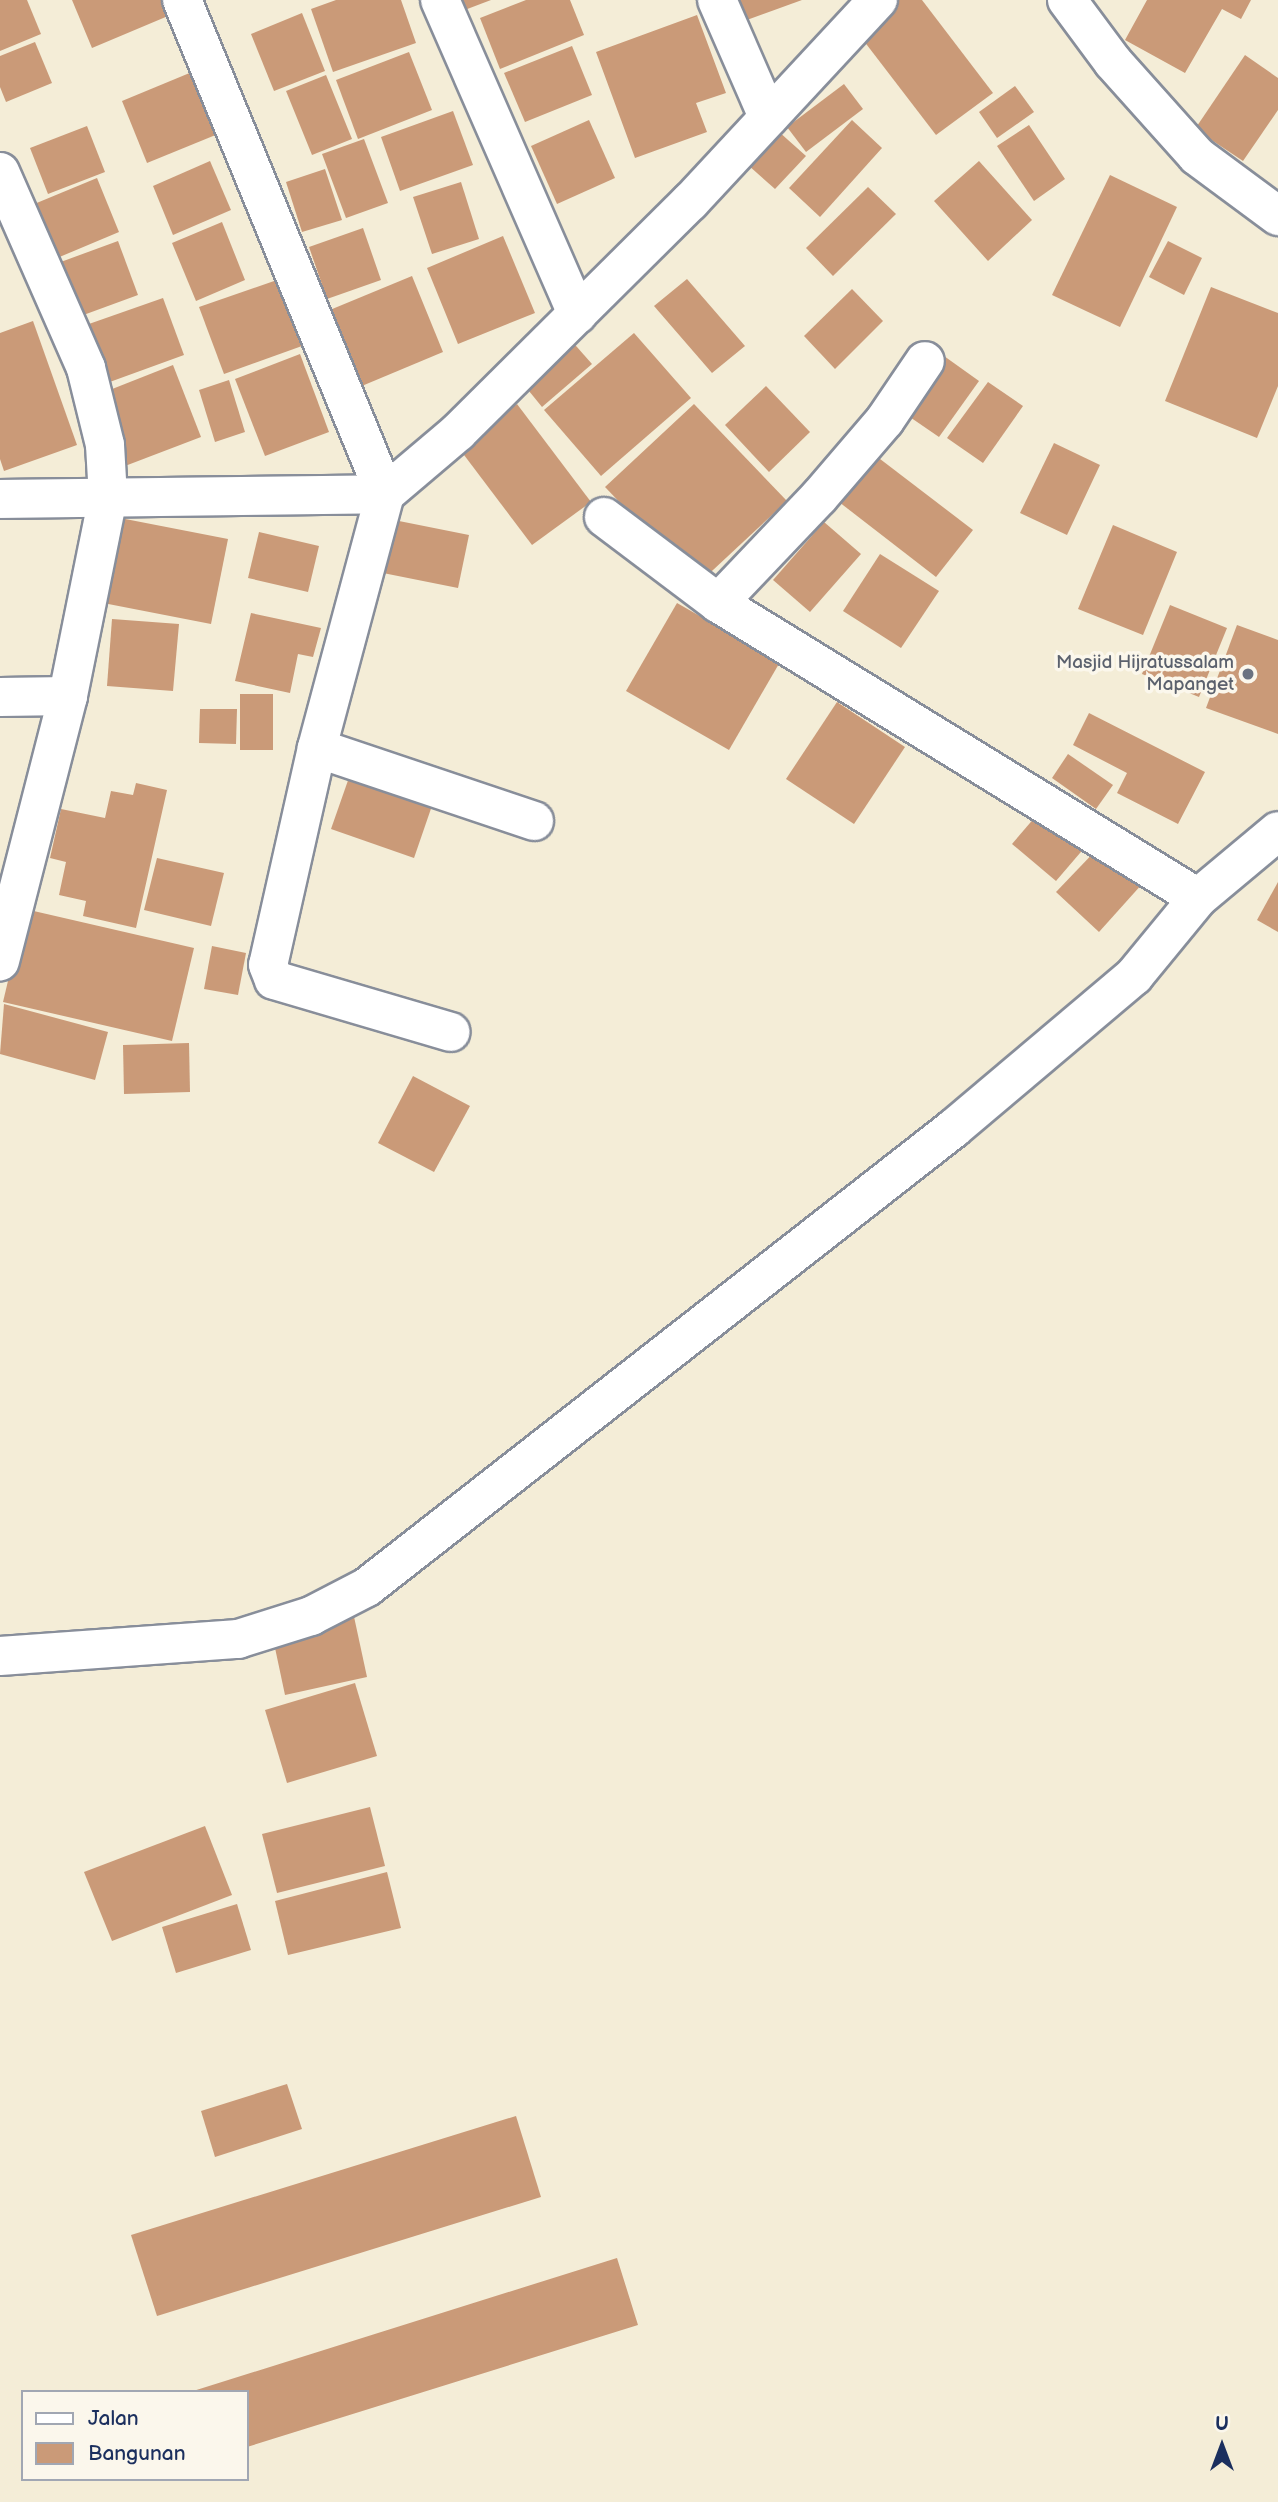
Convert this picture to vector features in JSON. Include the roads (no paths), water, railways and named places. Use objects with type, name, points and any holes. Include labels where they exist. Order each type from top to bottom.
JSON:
[{"type":"street","points":[[182,0],[385,494]]},
{"type":"street","points":[[440,0],[577,314]]},
{"type":"street","points":[[717,0],[768,117]]},
{"type":"street","points":[[451,1032],[274,979],[268,965],[272,935],[317,748],[385,494],[458,432],[577,314],[878,0]]},
{"type":"street","points":[[1067,0],[1113,62],[1197,156],[1278,216]]},
{"type":"street","points":[[0,961],[68,696],[108,497],[98,404],[4,190]]},
{"type":"street","points":[[718,603],[819,497],[885,420],[925,361]]},
{"type":"street","points":[[0,499],[385,494]]},
{"type":"street","points":[[604,517],[718,603],[1198,898]]},
{"type":"street","points":[[0,697],[68,696]]},
{"type":"street","points":[[317,748],[534,821]]},
{"type":"street","points":[[0,1656],[238,1639],[311,1616],[367,1587],[954,1128],[1134,976],[1198,898],[1278,831]]},
{"type":"place","name":"Masjid Hijratussalam Mapanget","points":[[1248,674]]}]
